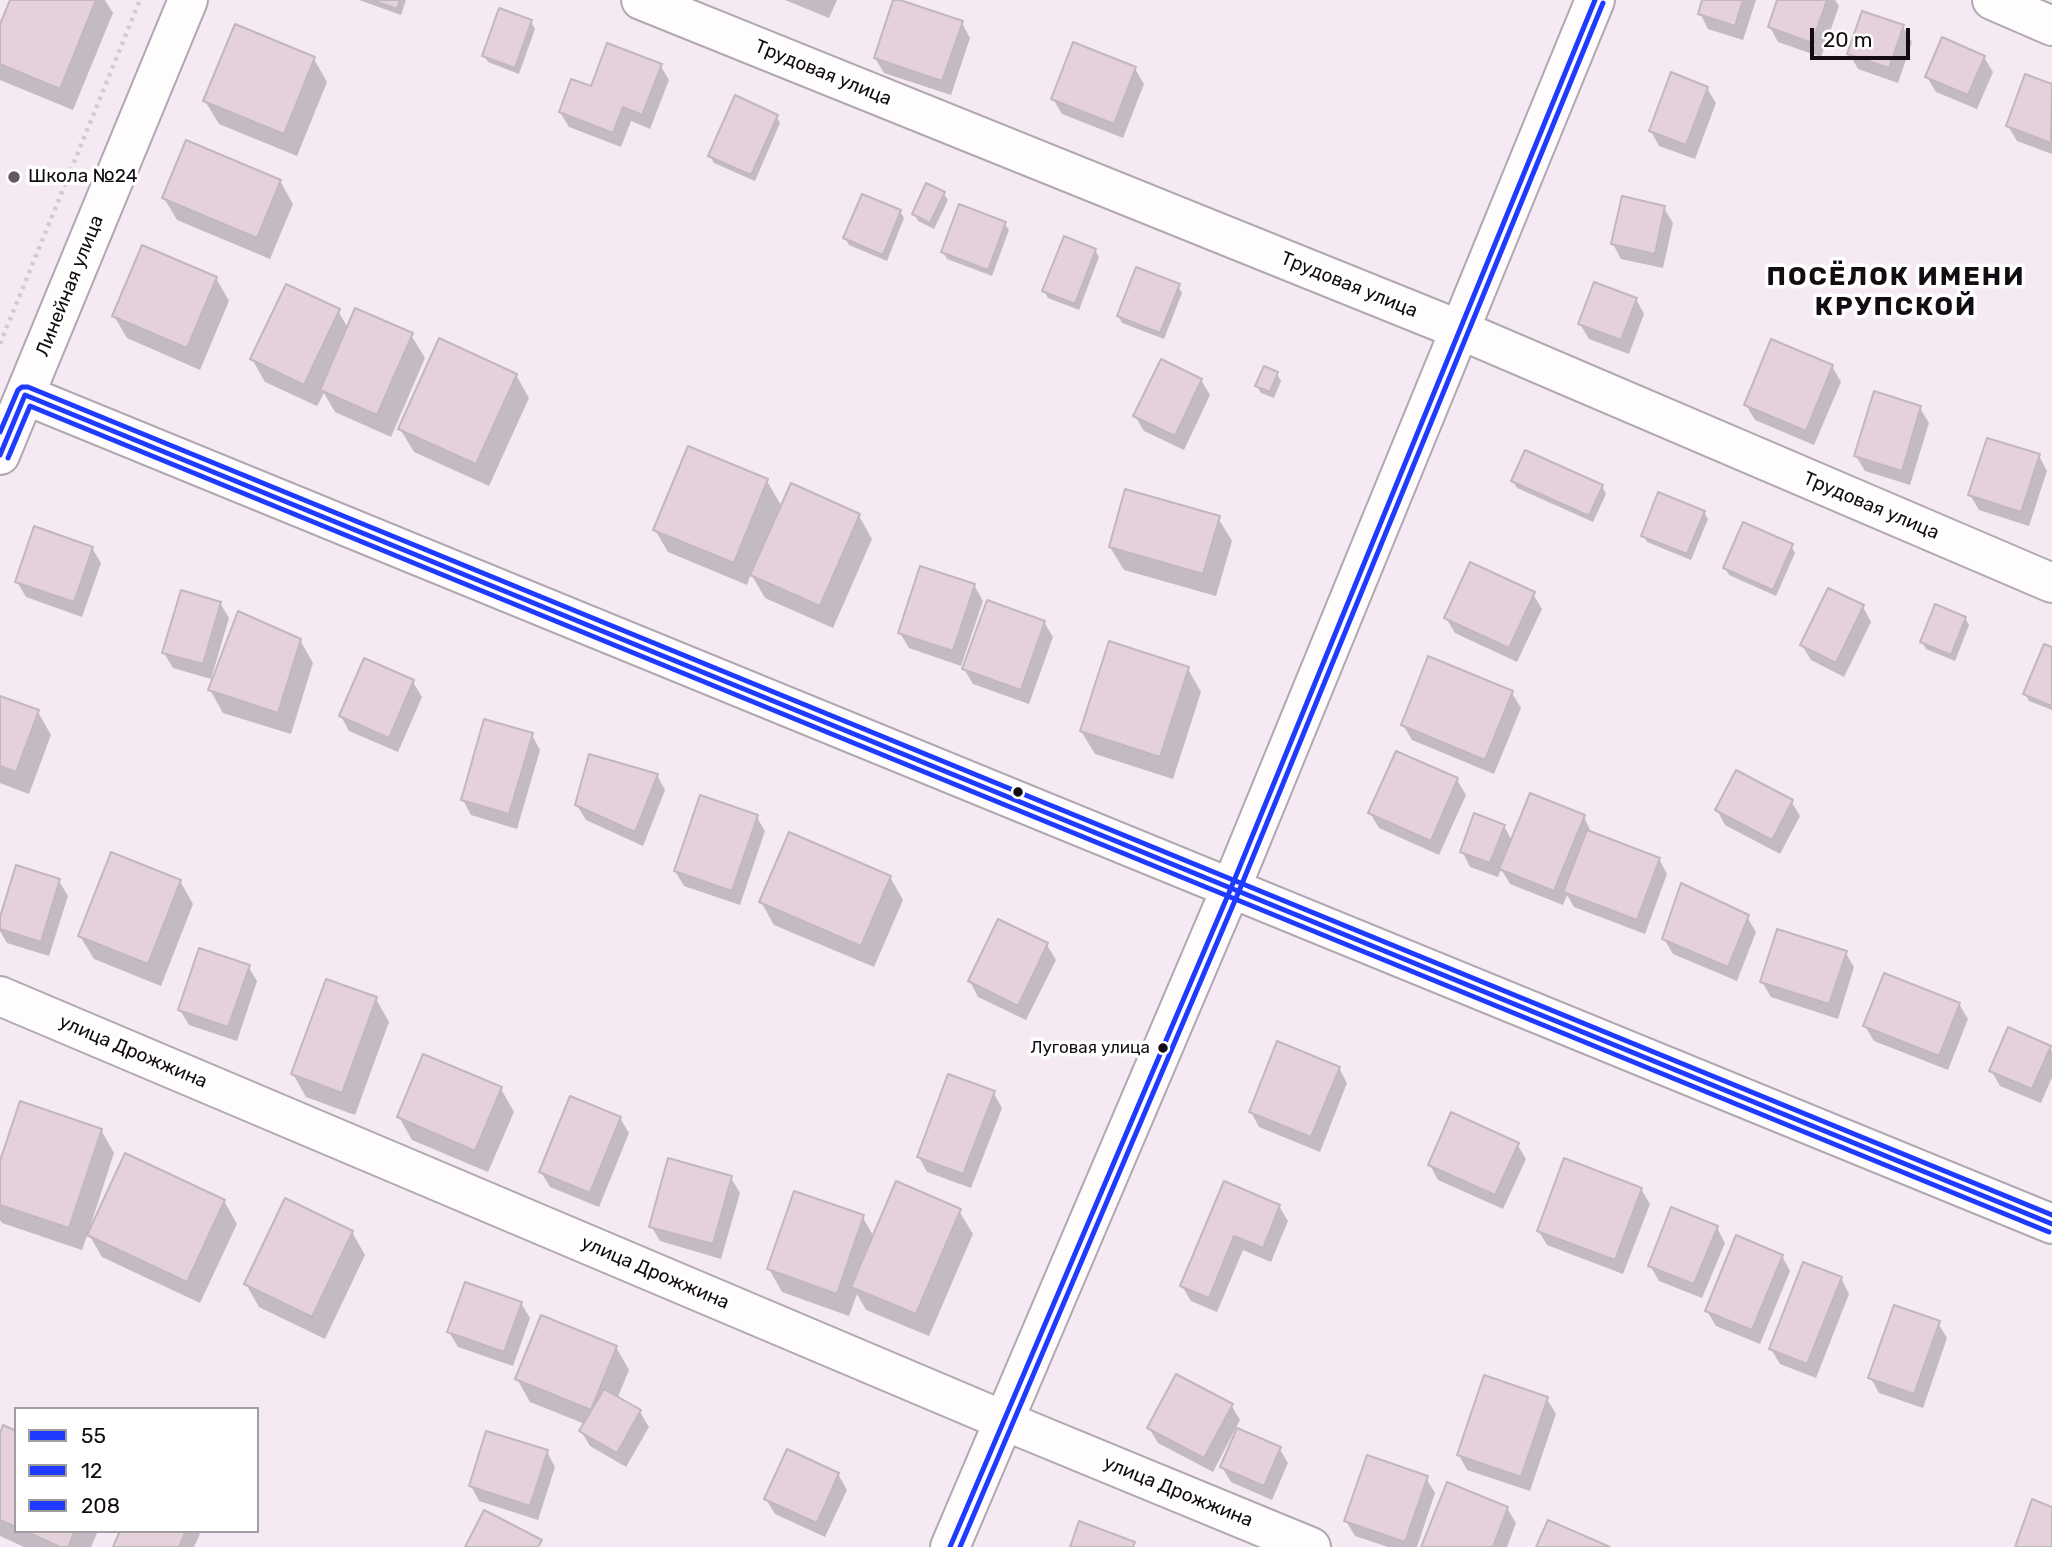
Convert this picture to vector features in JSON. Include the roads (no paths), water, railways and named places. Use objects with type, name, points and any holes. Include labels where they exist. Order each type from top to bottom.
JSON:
[{"type":"street","name":"Линейная улица","points":[[0,455],[188,0]]},
{"type":"street","name":"Трудовая улица","points":[[641,0],[1460,330],[2052,583]]},
{"type":"street","points":[[950,1547],[1231,888],[1595,0]]},
{"type":"street","points":[[1992,0],[2052,26]]},
{"type":"street","points":[[25,396],[2052,1224]]},
{"type":"street","name":"улица Дрожжина","points":[[0,996],[1005,1421],[1311,1547]]},
{"type":"place","name":"Школа №24","points":[[14,177]]},
{"type":"place","name":"Луговая улица","points":[[1163,1048]]},
{"type":"district","name":"ПОСЁЛОК ИМЕНИ КРУПСКОЙ","points":[[1896,292]]}]
